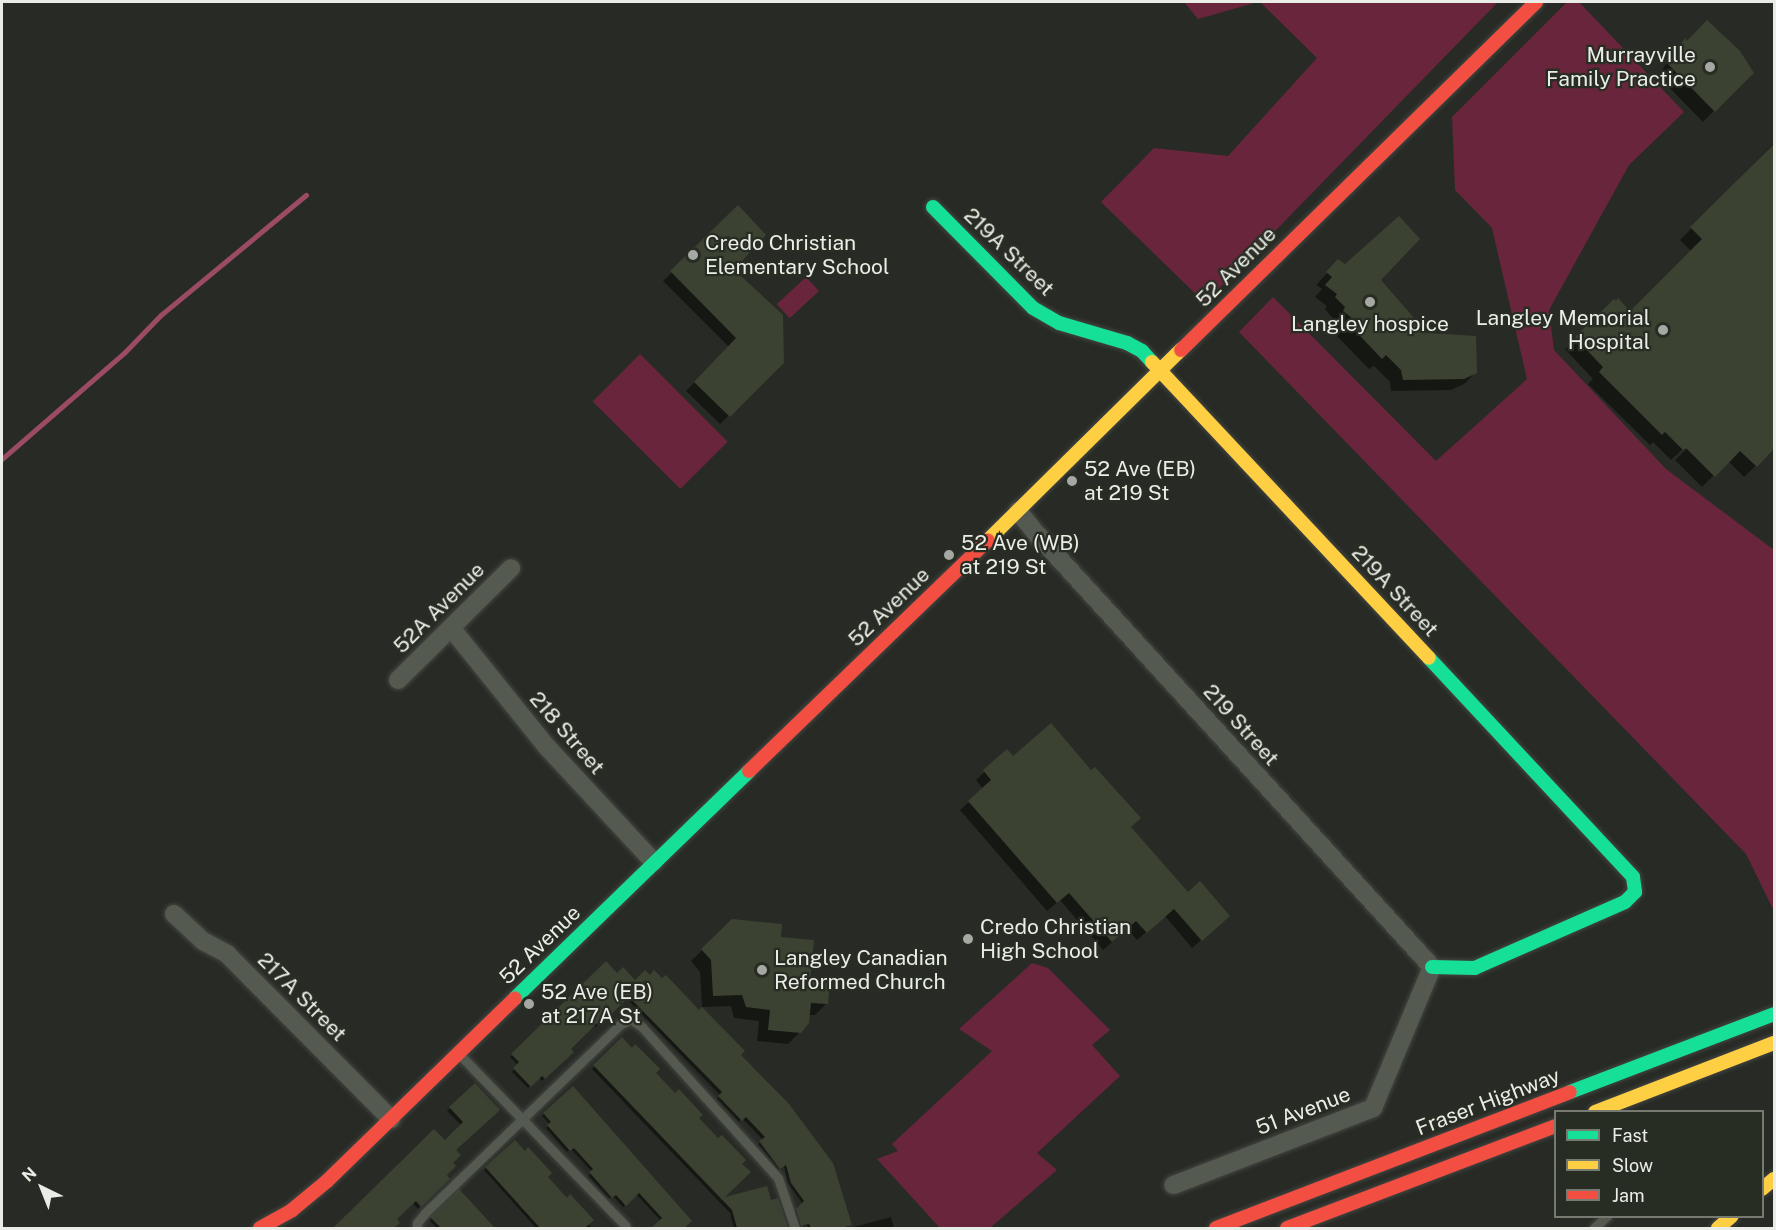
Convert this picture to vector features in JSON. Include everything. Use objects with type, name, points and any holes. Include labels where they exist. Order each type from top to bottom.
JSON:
[{"type":"street","name":"52 Avenue","points":[[260,1228],[292,1210],[391,1119],[1018,511],[1536,2]]},
{"type":"street","name":"219A Street","points":[[933,207],[1033,308],[1059,323],[1127,343],[1142,351],[1633,877],[1635,892],[1625,902],[1475,968],[1432,967]]},
{"type":"street","name":"219 Street","points":[[1018,511],[1432,967]]},
{"type":"street","name":"52A Avenue","points":[[398,680],[511,568]]},
{"type":"street","name":"218 Street","points":[[452,629],[547,747],[654,862]]},
{"type":"street","name":"217A Street","points":[[174,914],[203,941],[227,954],[391,1119]]},
{"type":"street","name":"51 Avenue","points":[[1173,1185],[1373,1108],[1432,967]]},
{"type":"street","name":"Fraser Highway","points":[[1216,1228],[1774,1014]]},
{"type":"street","points":[[1600,1110],[1774,1043]]},
{"type":"street","points":[[1287,1228],[1554,1127]]},
{"type":"street","points":[[1718,1228],[1730,1218]]},
{"type":"lane","points":[[417,1228],[417,1223],[425,1213],[522,1118],[621,1024],[631,1019],[642,1027],[778,1178],[795,1228]]},
{"type":"lane","points":[[459,1053],[626,1226]]},
{"type":"shaded area","points":[[1184,2],[1258,2],[1198,19]]},
{"type":"shaded area","points":[[1260,2],[1498,2],[1205,303],[1101,202],[1154,148],[1228,156],[1317,58]]},
{"type":"shaded area","points":[[1567,2],[1579,2],[1684,112],[1629,165],[1549,310],[1554,350],[1666,469],[1774,550],[1774,911],[1746,854],[1239,332],[1273,297],[1436,461],[1527,379],[1492,228],[1455,190],[1452,117]]},
{"type":"shaded area","points":[[806,277],[819,291],[790,318],[777,304]]},
{"type":"shaded area","points":[[640,354],[728,442],[680,489],[593,401]]},
{"type":"shaded area","points":[[1032,963],[1048,968],[1110,1030],[1092,1045],[1120,1076],[1037,1153],[1057,1170],[990,1228],[940,1228],[877,1159],[898,1151],[892,1144],[992,1051],[959,1029]]},
{"type":"building","points":[[1707,20],[1740,51],[1754,73],[1715,112],[1668,64],[1685,38],[1687,41]]},
{"type":"building","points":[[1774,144],[1774,449],[1757,467],[1740,451],[1715,477],[1686,448],[1683,450],[1665,432],[1662,435],[1599,372],[1603,367],[1576,339],[1576,336],[1614,299],[1616,301],[1618,298],[1630,311],[1702,239],[1690,227]]},
{"type":"building","points":[[738,205],[766,235],[741,262],[749,269],[741,276],[783,315],[784,363],[730,417],[694,382],[736,338],[670,271]]},
{"type":"building","name":"Langley hospice","points":[[1399,216],[1420,239],[1381,280],[1427,333],[1476,336],[1477,373],[1464,379],[1403,380],[1401,370],[1386,355],[1382,359],[1348,323],[1353,319],[1343,311],[1345,307],[1335,297],[1337,294],[1325,285],[1332,277],[1326,272],[1338,259],[1345,264]]},
{"type":"building","points":[[1051,723],[1091,770],[1095,767],[1141,818],[1131,827],[1188,892],[1200,881],[1230,916],[1202,941],[1174,909],[1147,933],[1136,921],[1112,942],[1069,893],[1057,903],[968,801],[991,780],[983,770],[1007,749],[1013,756]]},
{"type":"building","name":"Langley Canadian Reformed Church","points":[[732,919],[782,924],[781,937],[814,940],[810,981],[830,983],[828,1004],[811,1003],[809,1023],[801,1033],[768,1030],[770,1010],[746,1007],[742,995],[713,996],[711,960],[701,949]]},
{"type":"building","points":[[606,961],[617,973],[623,967],[635,980],[645,970],[650,975],[654,970],[662,978],[666,975],[699,1010],[702,1007],[745,1051],[741,1055],[789,1104],[833,1163],[852,1225],[842,1228],[811,1228],[809,1224],[801,1226],[796,1209],[804,1201],[791,1183],[786,1165],[780,1169],[759,1141],[765,1137],[746,1117],[742,1121],[718,1096],[722,1092],[629,997],[599,1026],[597,1023],[571,1049],[574,1052],[545,1079],[542,1076],[531,1087],[513,1068],[519,1062],[511,1054]]},
{"type":"building","points":[[622,1037],[632,1048],[635,1044],[660,1069],[656,1073],[675,1093],[679,1089],[703,1115],[699,1118],[718,1138],[722,1135],[746,1160],[742,1164],[751,1172],[725,1197],[767,1186],[771,1200],[778,1198],[788,1228],[737,1228],[732,1210],[593,1065]]},
{"type":"building","points":[[475,1083],[500,1110],[456,1150],[461,1155],[453,1163],[456,1166],[447,1175],[450,1179],[421,1207],[416,1201],[397,1219],[400,1223],[394,1228],[333,1228],[434,1129],[445,1140],[463,1122],[449,1107]]},
{"type":"building","points":[[573,1086],[692,1221],[684,1228],[651,1228],[662,1218],[639,1193],[626,1206],[616,1195],[612,1198],[589,1172],[593,1169],[574,1148],[570,1151],[547,1125],[551,1122],[543,1113]]},
{"type":"building","points":[[515,1140],[525,1151],[528,1147],[552,1173],[548,1177],[567,1198],[570,1194],[594,1220],[585,1228],[540,1228],[485,1167]]},
{"type":"building","points":[[459,1189],[495,1228],[441,1228],[430,1217]]},
{"type":"waterway","points":[[2,459],[124,353],[161,315],[306,195]]},
{"type":"traffic: fast","points":[[933,207],[1033,308],[1059,323],[1127,343],[1142,351],[1152,362]]},
{"type":"traffic: fast","points":[[1429,658],[1633,877],[1635,892],[1625,902],[1475,968],[1432,967]]},
{"type":"traffic: fast","points":[[515,998],[749,771]]},
{"type":"traffic: fast","points":[[1570,1092],[1774,1014]]},
{"type":"traffic: slow","points":[[988,540],[1181,350]]},
{"type":"traffic: slow","points":[[1152,362],[1429,658]]},
{"type":"traffic: slow","points":[[1600,1110],[1774,1043]]},
{"type":"traffic: slow","points":[[1764,1187],[1774,1179]]},
{"type":"traffic: slow","points":[[1718,1228],[1730,1218]]},
{"type":"traffic: jam","points":[[1181,350],[1536,2]]},
{"type":"traffic: jam","points":[[749,771],[988,540]]},
{"type":"traffic: jam","points":[[260,1228],[292,1210],[327,1181],[515,998]]},
{"type":"traffic: jam","points":[[1216,1228],[1570,1092]]},
{"type":"traffic: jam","points":[[1287,1228],[1554,1127]]},
{"type":"place","name":"Murrayville Family Practice","points":[[1710,67]]},
{"type":"place","name":"Credo Christian Elementary School","points":[[693,255]]},
{"type":"place","name":"Langley hospice","points":[[1370,302]]},
{"type":"place","name":"Langley Memorial Hospital","points":[[1663,330]]},
{"type":"place","name":"52 Ave (EB) at 219 St","points":[[1072,481]]},
{"type":"place","name":"52 Ave (WB) at 219 St","points":[[949,555]]},
{"type":"place","name":"Credo Christian High School","points":[[968,939]]},
{"type":"place","name":"Langley Canadian Reformed Church","points":[[762,970]]},
{"type":"place","name":"52 Ave (EB) at 217A St","points":[[529,1004]]}]
